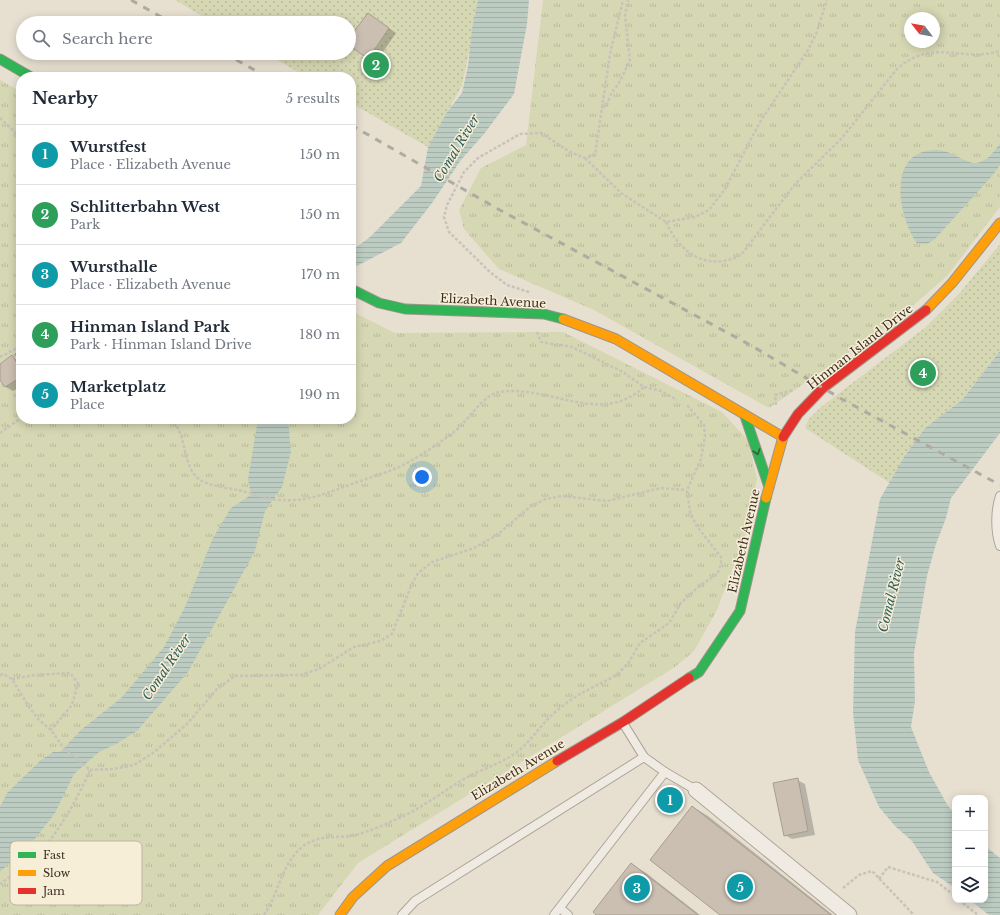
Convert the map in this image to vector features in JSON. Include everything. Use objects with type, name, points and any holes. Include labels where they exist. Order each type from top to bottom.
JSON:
[{"type":"street","points":[[0,59],[22,72]]},
{"type":"street","name":"Hinman Island Drive","points":[[783,437],[798,414],[813,397],[921,315],[952,283],[1000,223]]},
{"type":"street","name":"Elizabeth Avenue","points":[[340,915],[353,897],[387,866],[503,793],[623,722],[699,672],[740,611],[769,487],[783,437],[616,339],[565,319],[544,314],[405,309],[379,303],[356,292]]},
{"type":"street","points":[[746,416],[769,487]]},
{"type":"street","points":[[696,790],[849,915]]},
{"type":"lane","points":[[1000,496],[997,517],[997,537],[1000,546]]},
{"type":"lane","points":[[623,722],[644,757],[665,772],[696,790]]},
{"type":"lane","points":[[402,915],[420,898],[644,757]]},
{"type":"lane","points":[[554,915],[665,772]]},
{"type":"lane","points":[[560,908],[568,915]]},
{"type":"path","points":[[585,158],[595,155],[610,54],[623,0]]},
{"type":"path","points":[[602,108],[607,104],[630,60],[625,16],[628,0]]},
{"type":"path","points":[[666,222],[695,217],[709,210],[725,189],[760,122],[808,50],[816,34],[827,0]]},
{"type":"path","points":[[264,915],[272,903],[285,869],[295,854],[307,843],[329,836],[351,836],[410,812],[464,779],[512,756],[527,743],[551,716],[575,696],[617,676],[623,671],[640,643],[669,623],[681,603],[697,588],[717,574],[719,570],[721,557],[696,525],[690,512],[687,490],[701,459],[705,436],[704,425],[695,413],[686,405],[661,391],[644,387],[623,372],[580,350],[561,344],[541,342],[534,328],[534,294],[507,285],[490,272],[449,232],[444,217],[447,205],[464,172],[474,163],[520,134],[541,134],[570,152],[585,158],[621,193],[666,222],[672,237],[680,246],[698,258],[719,262],[733,259],[741,255],[794,184],[842,138],[897,69],[908,60],[931,52],[975,54],[1000,51]]},
{"type":"path","points":[[0,118],[16,133]]},
{"type":"path","points":[[0,357],[16,349]]},
{"type":"path","points":[[173,424],[181,436],[190,469],[201,480],[282,500],[323,496],[393,469],[426,450],[459,428],[486,400],[498,392],[531,393],[566,401],[588,404],[608,404],[622,402],[634,396],[644,387]]},
{"type":"path","points":[[0,433],[16,422]]},
{"type":"path","points":[[0,674],[12,679],[29,707],[39,720],[51,730],[62,746],[90,770],[113,769],[134,765],[153,753],[187,724],[217,689],[235,676],[300,675],[319,668],[354,647],[380,641],[392,634],[418,573],[432,562],[474,548],[497,535],[531,506],[546,499],[562,496],[607,501],[661,488],[687,490]]},
{"type":"path","points":[[12,679],[35,675],[70,673],[78,682],[72,705],[51,730]]},
{"type":"path","points":[[48,841],[74,804],[90,770]]},
{"type":"path","points":[[879,878],[888,867],[937,882],[952,894]]},
{"type":"path","points":[[831,900],[859,875],[872,871],[914,915]]},
{"type":"path","points":[[0,884],[10,876]]},
{"type":"path","points":[[964,903],[978,915]]},
{"type":"green space","points":[[175,0],[480,0],[462,85],[428,147],[356,106],[356,72],[298,72],[277,60],[356,60],[356,16],[202,16]]},
{"type":"green space","points":[[543,0],[1000,0],[1000,207],[947,276],[900,317],[769,408],[594,310],[499,269],[464,229],[459,210],[481,168],[526,145]]},
{"type":"green space","points":[[0,80],[16,89],[16,424],[356,424],[356,314],[395,333],[563,332],[722,412],[748,440],[757,479],[745,535],[717,610],[694,651],[675,667],[358,863],[318,915],[0,915]]},
{"type":"green space","points":[[1000,244],[1000,351],[962,400],[925,428],[904,457],[890,483],[805,428],[808,420],[821,407],[926,327],[959,294]]},
{"type":"water","name":"Comal River","points":[[478,0],[529,0],[527,24],[514,94],[484,134],[461,160],[432,203],[401,243],[356,266],[356,247],[370,237],[421,186],[428,147],[447,112],[462,93],[468,66],[472,29]]},
{"type":"water","points":[[1000,144],[1000,165],[992,176],[934,240],[927,244],[917,243],[910,232],[901,202],[903,173],[909,161],[920,153],[936,150],[948,152],[972,163],[976,163],[984,161]]},
{"type":"water","name":"Comal River","points":[[1000,351],[1000,433],[951,498],[927,576],[914,653],[915,701],[911,727],[929,772],[952,811],[952,886],[933,873],[912,841],[895,826],[879,807],[858,760],[853,712],[855,632],[880,499],[904,457],[925,428],[962,400]]},
{"type":"water","name":"Comal River","points":[[257,424],[288,424],[291,452],[282,487],[265,511],[255,551],[188,672],[137,731],[116,744],[99,752],[74,774],[55,813],[35,839],[33,841],[10,841],[10,863],[0,872],[0,807],[7,793],[41,760],[53,752],[60,752],[81,730],[121,698],[164,647],[185,607],[213,538],[231,508],[251,495],[248,479]]},
{"type":"water","points":[[988,848],[1000,858],[1000,915],[989,915],[974,903],[988,903]]},
{"type":"building","points":[[368,13],[389,28],[368,59],[356,50],[356,29]]},
{"type":"building","points":[[12,355],[16,361],[16,380],[5,387],[0,380],[0,364]]},
{"type":"building","points":[[798,778],[808,831],[784,836],[773,783]]},
{"type":"building","points":[[692,806],[831,915],[720,915],[650,860]]},
{"type":"building","points":[[631,863],[698,915],[596,915],[593,912]]},
{"type":"railway","points":[[131,0],[160,16]]},
{"type":"railway","points":[[237,60],[258,72]]},
{"type":"railway","points":[[356,128],[498,209],[752,346],[840,398],[1000,485]]},
{"type":"traffic: fast","points":[[0,59],[22,72]]},
{"type":"traffic: fast","points":[[356,292],[379,303],[405,309],[544,314],[563,319]]},
{"type":"traffic: fast","points":[[745,416],[769,487]]},
{"type":"traffic: fast","points":[[689,678],[699,672],[740,611],[766,498]]},
{"type":"traffic: slow","points":[[926,310],[952,283],[1000,223]]},
{"type":"traffic: slow","points":[[563,319],[616,339],[783,437],[766,498]]},
{"type":"traffic: slow","points":[[340,915],[353,897],[387,866],[557,761]]},
{"type":"traffic: jam","points":[[783,437],[798,414],[823,388],[926,310]]},
{"type":"traffic: jam","points":[[557,761],[623,722],[689,678]]},
{"type":"place","name":"Schlitterbahn West","points":[[376,65]]},
{"type":"place","name":"Hinman Island Park","points":[[923,373]]},
{"type":"place","name":"Wurstfest","points":[[670,800]]},
{"type":"place","name":"Marketplatz","points":[[740,887]]},
{"type":"place","name":"Wursthalle","points":[[637,888]]}]
